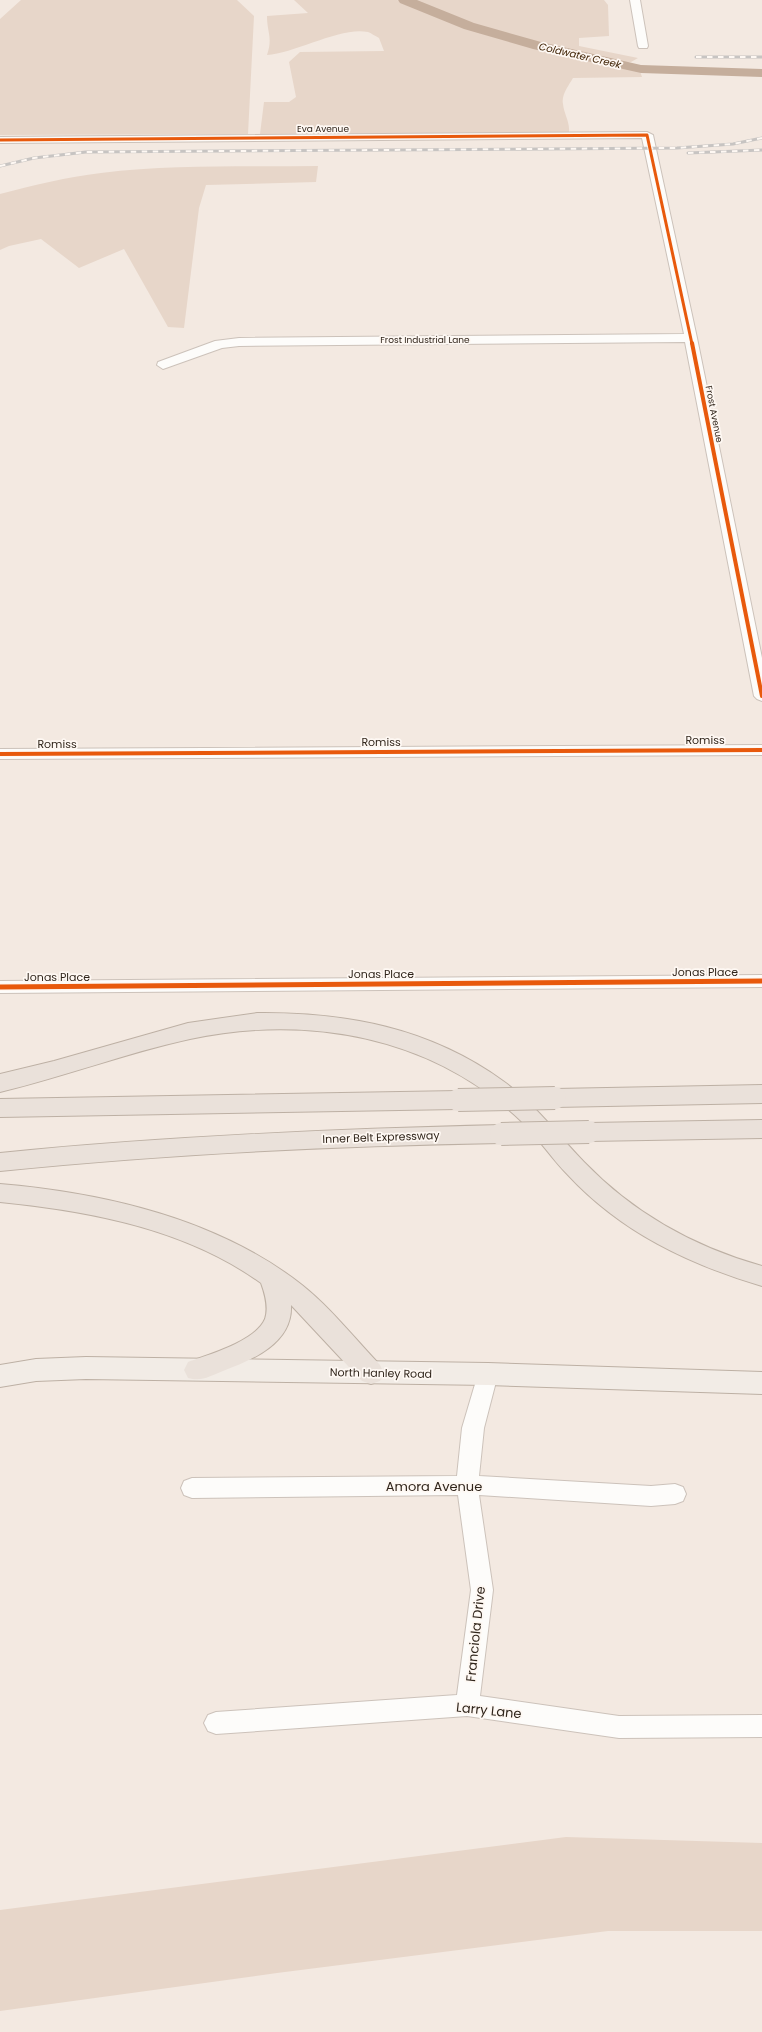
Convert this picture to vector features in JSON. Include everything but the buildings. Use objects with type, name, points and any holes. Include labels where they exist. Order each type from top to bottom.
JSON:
[{"type":"highway","points":[[0,1083],[68,1066],[165,1037],[213,1026],[243,1022],[281,1020],[318,1021],[384,1033],[436,1051],[477,1073],[497,1087],[529,1115],[576,1169],[608,1199],[633,1219],[680,1246],[704,1257],[762,1276]]},
{"type":"highway","points":[[0,1108],[762,1094]]},
{"type":"highway","name":"Inner Belt Expressway","points":[[0,1162],[224,1143],[337,1138],[762,1129]]},
{"type":"highway","points":[[0,1193],[59,1200],[112,1210],[201,1237],[236,1253],[271,1275],[294,1293],[371,1372]]},
{"type":"highway","points":[[197,1370],[255,1345],[272,1329],[279,1309],[278,1299],[271,1275]]},
{"type":"main road","name":"North Hanley Road","points":[[0,1376],[36,1370],[79,1369],[488,1374],[762,1382]]},
{"type":"street","points":[[635,0],[643,46]]},
{"type":"street","name":"Eva Avenue","points":[[0,140],[647,135]]},
{"type":"street","name":"Frost Avenue","points":[[647,135],[691,338],[762,696]]},
{"type":"street","name":"Frost Industrial Lane","points":[[163,365],[220,344],[239,342],[691,338]]},
{"type":"street","name":"Romiss","points":[[0,754],[762,750]]},
{"type":"street","name":"Jonas Place","points":[[0,987],[762,981]]},
{"type":"street","name":"Franciola Drive","points":[[467,1705],[482,1590],[467,1485],[473,1428],[488,1374]]},
{"type":"street","name":"Amora Avenue","points":[[192,1488],[467,1485],[651,1496],[675,1494]]},
{"type":"street","name":"Larry Lane","points":[[216,1723],[467,1705],[619,1727],[762,1726]]},
{"type":"shaded area","points":[[21,0],[237,0],[254,16],[248,134],[0,135],[0,19]]},
{"type":"shaded area","points":[[294,0],[397,0],[466,28],[530,47],[640,71],[642,77],[573,78],[563,97],[569,132],[260,134],[264,102],[289,102],[296,97],[289,62],[300,52],[384,51],[379,38],[368,32],[357,31],[332,36],[291,50],[267,55],[270,39],[267,16],[308,13]]},
{"type":"shaded area","points":[[409,0],[604,0],[608,5],[609,36],[579,38],[579,46],[638,58],[626,63],[548,47],[471,25]]},
{"type":"shaded area","points":[[210,166],[318,166],[316,182],[206,185],[199,208],[184,328],[168,327],[124,249],[79,268],[41,239],[9,246],[0,250],[0,194],[63,179],[128,170]]},
{"type":"shaded area","points":[[566,1837],[762,1843],[762,1931],[608,1931],[277,1973],[0,2011],[0,1910]]},
{"type":"waterway","name":"Coldwater Creek","points":[[405,0],[469,26],[538,46],[641,69],[762,73]]},
{"type":"railway","points":[[696,57],[762,57]]},
{"type":"railway","points":[[0,166],[34,158],[86,152],[677,148],[733,144],[762,138]]},
{"type":"railway","points":[[688,153],[762,150]]},
{"type":"cycle path","points":[[0,140],[647,135],[691,338],[762,696]]},
{"type":"cycle path","points":[[0,754],[762,750]]},
{"type":"cycle path","points":[[0,987],[762,981]]}]
